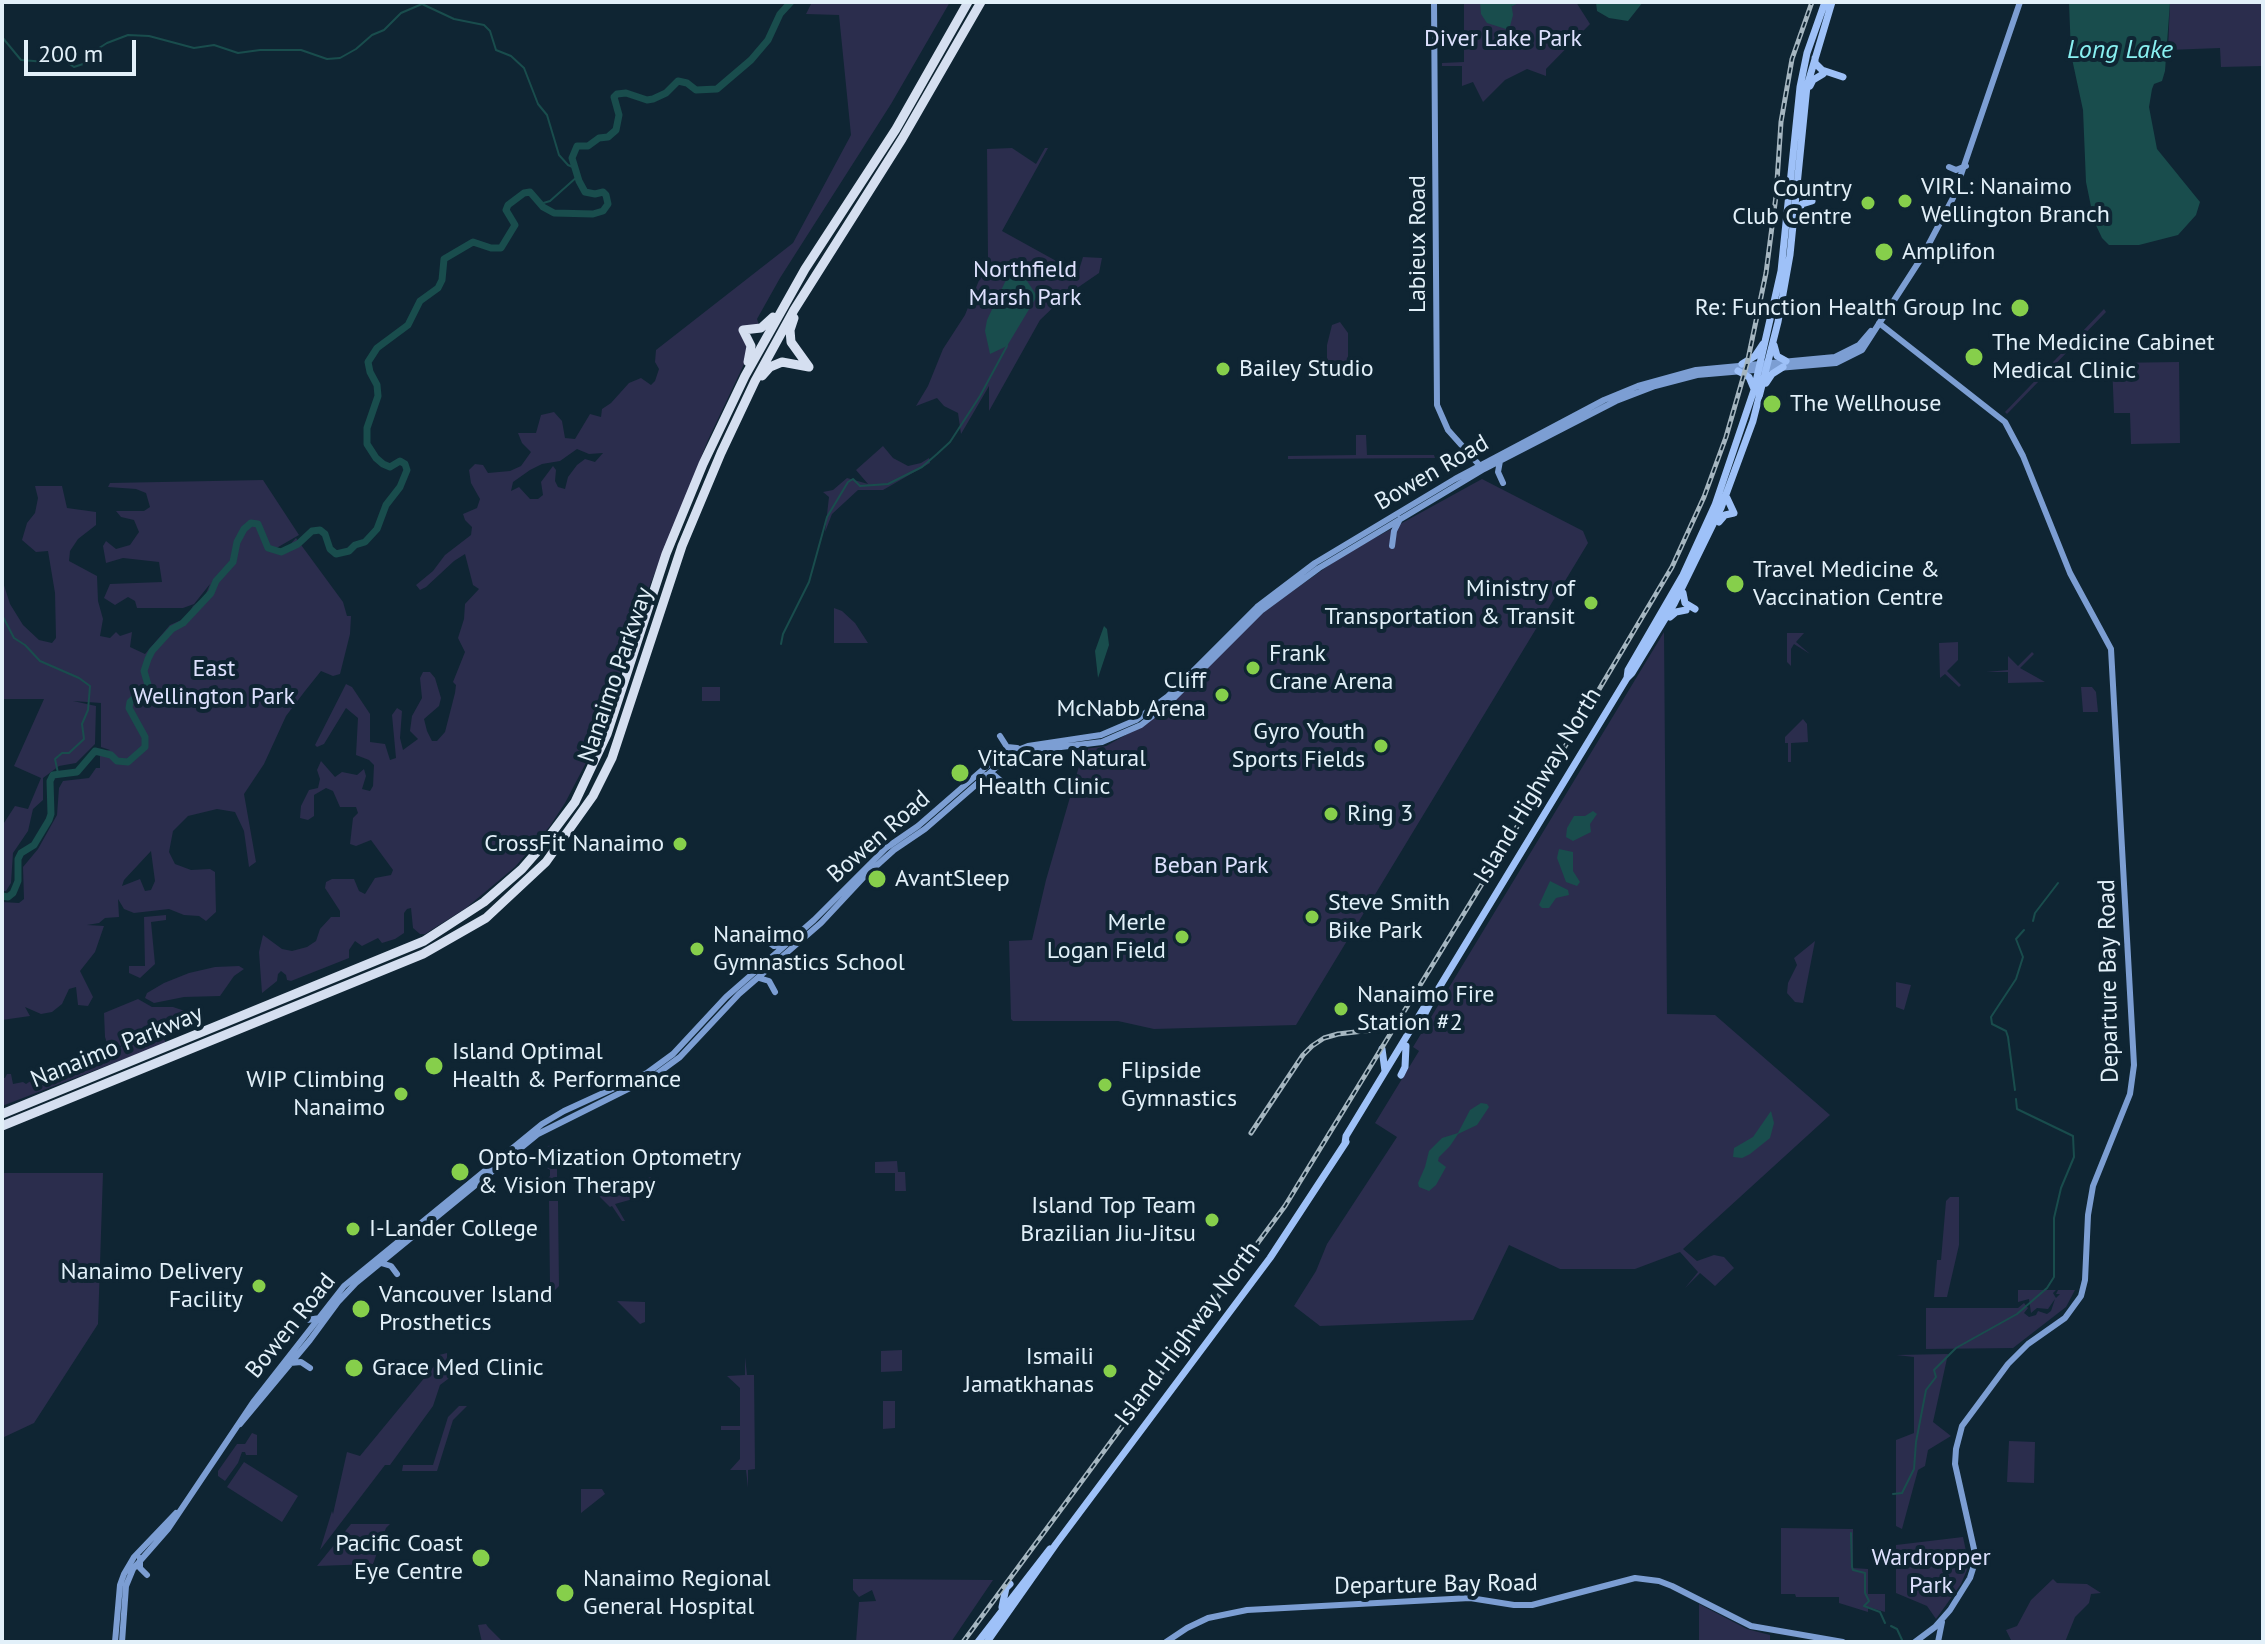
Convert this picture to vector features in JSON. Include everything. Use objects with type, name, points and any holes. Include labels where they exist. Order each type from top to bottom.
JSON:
[{"type":"highway","name":"Nanaimo Parkway","points":[[2,1114],[414,946],[454,924],[522,869],[575,802],[590,773],[607,734],[666,554],[703,464],[770,328],[896,129],[968,2]]},
{"type":"highway","name":"Nanaimo Parkway","points":[[2,1126],[423,954],[486,918],[546,862],[593,796],[612,758],[669,581],[711,476],[773,348],[852,215],[902,139],[981,2]]},
{"type":"highway","points":[[711,476],[765,372],[782,362],[809,367],[793,348],[790,336],[792,323],[852,215]]},
{"type":"highway","points":[[703,464],[750,359],[751,346],[743,330],[761,328],[771,319],[817,243],[829,231]]},
{"type":"main road","name":"Labieux Road","points":[[1434,2],[1437,405],[1444,424],[1482,467]]},
{"type":"main road","name":"Island Highway North","points":[[1770,341],[1781,271],[1800,87],[1825,2]]},
{"type":"main road","name":"Island Highway North","points":[[1345,1143],[1683,589],[1723,494],[1764,366],[1790,255],[1811,70],[1832,2]]},
{"type":"main road","points":[[1841,358],[1862,350],[1872,337],[1937,231],[1966,166],[2020,2]]},
{"type":"main road","points":[[1811,70],[1809,59],[1818,22]]},
{"type":"main road","points":[[1814,56],[1818,67],[1843,77]]},
{"type":"main road","points":[[1803,127],[1811,84],[1823,74]]},
{"type":"main road","points":[[1794,141],[1793,190],[1796,198]]},
{"type":"main road","points":[[1949,167],[1956,170],[1966,166]]},
{"type":"main road","points":[[1790,255],[1799,206],[1812,201],[1801,193],[1797,181]]},
{"type":"main road","name":"Departure Bay Road","points":[[1879,323],[2005,422],[2023,456],[2070,573],[2111,649],[2133,1052],[2130,1094],[2097,1169],[2090,1196],[2085,1280],[2081,1296],[2065,1318],[2028,1344],[2008,1364],[1971,1412],[1960,1432],[1955,1464],[1975,1562],[1970,1578],[1943,1619],[1915,1642]]},
{"type":"main road","name":"Bowen Road","points":[[240,1424],[344,1295],[370,1271],[538,1134],[654,1076],[680,1057],[739,994],[821,923],[894,850],[925,829],[1001,763],[1020,754],[1102,742],[1141,725],[1169,703],[1262,610],[1319,568],[1554,426],[1638,386],[1696,370],[1841,358],[1842,342],[1848,351],[1859,345],[1879,323]]},
{"type":"main road","points":[[1872,337],[1891,333]]},
{"type":"main road","points":[[1770,341],[1784,364],[1758,389],[1740,368],[1770,341]]},
{"type":"main road","name":"Bowen Road","points":[[122,1642],[127,1581],[140,1558],[168,1529],[262,1390],[341,1289],[542,1124],[643,1075],[673,1054],[726,997],[789,943],[886,848],[918,826],[995,759],[1021,748],[1101,735],[1136,720],[1167,697],[1257,607],[1303,571],[1470,471],[1500,461],[1616,401],[1647,389],[1706,373],[1740,368]]},
{"type":"main road","points":[[1544,438],[1555,429],[1554,426]]},
{"type":"main road","points":[[1526,447],[1536,436]]},
{"type":"main road","points":[[1467,453],[1471,461],[1470,471]]},
{"type":"main road","points":[[1500,461],[1498,472],[1503,483]]},
{"type":"main road","points":[[1674,604],[1674,596],[1694,559],[1705,551],[1721,518],[1734,513],[1723,494]]},
{"type":"main road","name":"Island Highway North","points":[[1627,678],[1628,670],[1721,508],[1723,494]]},
{"type":"main road","points":[[1392,546],[1400,519]]},
{"type":"main road","points":[[1656,634],[1673,614],[1690,610],[1683,600],[1683,589]]},
{"type":"main road","points":[[1000,736],[1007,747],[1021,748]]},
{"type":"main road","points":[[986,775],[994,775],[1001,781]]},
{"type":"main road","points":[[766,940],[774,946],[789,943]]},
{"type":"main road","points":[[756,979],[765,978],[775,992]]},
{"type":"main road","name":"Island Highway North","points":[[987,1642],[1056,1544],[1270,1258],[1345,1143],[1428,1001],[1434,996]]},
{"type":"main road","points":[[1401,1075],[1405,1067],[1406,1046]]},
{"type":"main road","points":[[1382,1049],[1386,1064],[1384,1074]]},
{"type":"main road","points":[[403,1245],[405,1238],[423,1220]]},
{"type":"main road","points":[[370,1271],[390,1247]]},
{"type":"main road","points":[[381,1263],[391,1266],[397,1274]]},
{"type":"main road","points":[[298,1312],[307,1320],[320,1318]]},
{"type":"main road","points":[[290,1363],[301,1362],[310,1368]]},
{"type":"main road","name":"Bowen Road","points":[[115,1642],[120,1585],[124,1574],[134,1557],[179,1510]]},
{"type":"main road","name":"Island Highway North","points":[[978,1642],[1056,1544]]},
{"type":"main road","points":[[140,1558],[140,1568],[147,1575]]},
{"type":"main road","name":"Departure Bay Road","points":[[1166,1642],[1208,1618],[1247,1610],[1448,1598],[1532,1605],[1635,1578],[1672,1586],[1758,1628],[1843,1642]]},
{"type":"main road","points":[[998,1616],[1010,1584]]},
{"type":"main road","points":[[1935,1642],[1943,1619]]},
{"type":"main road","points":[[1931,1630],[1935,1642]]},
{"type":"main road","points":[[1915,1642],[1935,1642]]},
{"type":"green space","points":[[950,2],[891,104],[780,278],[757,319],[759,325],[753,327],[746,339],[746,360],[708,440],[640,610],[633,613],[627,629],[628,644],[601,734],[565,803],[515,867],[466,908],[425,934],[413,928],[411,908],[407,909],[404,913],[404,933],[395,939],[382,943],[378,938],[362,946],[355,941],[349,950],[349,958],[291,981],[281,971],[277,981],[262,993],[259,952],[263,935],[282,949],[292,951],[307,947],[316,941],[320,929],[331,917],[340,917],[340,911],[325,888],[326,882],[354,879],[359,891],[365,894],[375,878],[391,875],[393,870],[371,840],[356,846],[350,844],[353,818],[358,813],[356,807],[340,807],[333,791],[326,788],[314,795],[314,816],[308,820],[300,818],[301,806],[309,790],[318,788],[320,779],[317,770],[321,761],[335,777],[342,772],[357,775],[364,769],[366,776],[362,789],[370,791],[373,786],[374,765],[356,755],[358,718],[346,708],[324,744],[315,745],[346,684],[352,687],[370,714],[370,742],[385,744],[390,760],[396,758],[392,715],[397,708],[402,711],[400,738],[403,750],[418,739],[410,731],[412,716],[422,698],[420,678],[423,672],[430,672],[435,678],[441,698],[439,706],[424,719],[427,731],[432,741],[437,741],[445,732],[455,693],[456,685],[453,682],[465,652],[458,638],[465,604],[479,589],[473,585],[465,554],[426,587],[420,590],[416,585],[433,571],[445,555],[471,535],[472,527],[463,514],[477,508],[480,499],[471,483],[469,470],[475,464],[483,465],[488,473],[510,471],[521,466],[531,452],[518,433],[536,433],[541,415],[554,412],[562,421],[565,438],[575,439],[590,414],[601,417],[602,409],[629,383],[641,378],[651,385],[655,381],[659,369],[655,362],[656,350],[793,243],[851,135],[839,15],[806,14],[811,4]],"holes":[[[577,449],[589,454],[603,453],[595,462],[585,459],[577,465],[568,477],[565,489],[558,487],[553,466],[541,482],[543,495],[538,499],[530,499],[519,487],[511,491],[513,482],[542,464],[560,461]]]},
{"type":"green space","name":"Diver Lake Park","points":[[1464,2],[1576,2],[1590,24],[1546,69],[1546,76],[1527,69],[1505,80],[1483,102],[1473,82],[1462,86],[1462,66],[1442,66],[1442,63],[1464,62]]},
{"type":"green space","points":[[2170,2],[2263,2],[2263,66],[2221,67],[2220,48],[2168,50]]},
{"type":"green space","name":"Northfield Marsh Park","points":[[1012,148],[1036,164],[1048,148],[1002,231],[1078,273],[1083,257],[1102,258],[1099,273],[1064,297],[1040,320],[989,411],[989,386],[961,434],[958,413],[944,406],[937,398],[916,406],[943,349],[965,315],[988,258],[987,149]]},
{"type":"green space","points":[[2104,309],[2106,312],[2007,414],[2005,412]]},
{"type":"green space","points":[[1340,322],[1348,333],[1348,362],[1360,368],[1359,371],[1348,366],[1327,366],[1319,372],[1327,364],[1327,345],[1332,325]]},
{"type":"green space","points":[[2179,362],[2180,443],[2131,444],[2130,413],[2114,413],[2112,363]]},
{"type":"green space","points":[[1356,435],[1366,435],[1367,455],[1434,455],[1435,458],[1288,459],[1288,456],[1356,455]]},
{"type":"green space","points":[[883,446],[893,458],[908,466],[929,458],[930,463],[883,490],[858,490],[832,514],[825,532],[829,497],[823,492],[833,490],[847,478],[868,484],[856,470]]},
{"type":"green space","name":"Beban Park","points":[[1482,479],[1583,531],[1588,543],[1296,1025],[1154,1029],[1118,1021],[1013,1021],[1009,941],[1032,940],[1084,749],[1106,746],[1172,703],[1256,617],[1342,556]]},
{"type":"green space","name":"East Wellington Park","points":[[263,480],[299,535],[273,550],[286,549],[296,538],[343,602],[347,616],[351,616],[350,634],[340,674],[333,676],[321,671],[305,691],[286,716],[264,764],[244,794],[256,862],[249,867],[244,831],[235,812],[217,809],[188,816],[173,831],[169,852],[175,864],[191,870],[210,869],[215,872],[216,912],[206,921],[199,916],[184,915],[169,909],[134,913],[124,909],[118,899],[119,917],[105,918],[99,923],[87,925],[104,926],[95,952],[80,971],[93,997],[88,1006],[78,1005],[76,987],[69,989],[62,1004],[52,1012],[41,1014],[25,1007],[30,1016],[2,1020],[2,902],[19,903],[24,899],[23,867],[38,849],[57,815],[59,788],[63,781],[89,778],[96,768],[100,768],[100,752],[110,750],[101,747],[101,703],[73,701],[96,706],[95,744],[76,763],[59,766],[43,778],[43,800],[33,809],[28,831],[13,853],[11,883],[6,891],[2,891],[2,826],[15,806],[28,809],[41,778],[14,766],[44,699],[2,699],[2,579],[10,604],[23,625],[39,640],[52,643],[56,638],[55,593],[48,551],[36,552],[22,540],[27,523],[35,513],[38,498],[35,486],[62,486],[67,508],[96,512],[96,525],[78,539],[70,551],[69,561],[97,576],[98,601],[103,619],[100,636],[110,638],[116,632],[120,636],[132,632],[130,647],[145,654],[170,625],[186,618],[193,606],[205,596],[210,584],[194,604],[183,608],[137,608],[135,601],[128,597],[115,605],[104,598],[110,584],[162,582],[159,562],[123,558],[106,563],[103,546],[106,541],[116,549],[130,545],[139,532],[134,520],[121,517],[116,511],[144,511],[150,507],[146,493],[108,487],[110,483]],"holes":[[[151,851],[155,881],[151,890],[145,891],[140,879],[122,886]]]},
{"type":"green space","points":[[834,608],[855,623],[868,643],[834,643]]},
{"type":"green space","points":[[1664,632],[1667,1014],[1715,1015],[1830,1115],[1683,1249],[1697,1261],[1714,1255],[1724,1257],[1734,1268],[1715,1286],[1700,1273],[1685,1288],[1698,1272],[1680,1252],[1635,1269],[1560,1269],[1509,1245],[1473,1320],[1320,1326],[1294,1306],[1316,1271],[1327,1244],[1397,1137],[1375,1123],[1419,1051],[1413,1047]]},
{"type":"green space","points":[[1787,633],[1804,633],[1796,642],[1810,654],[1794,644],[1791,666],[1787,662]]},
{"type":"green space","points":[[1958,642],[1958,660],[1947,671],[1961,685],[1959,687],[1945,674],[1940,678],[1939,643]]},
{"type":"green space","points":[[2032,652],[2034,654],[2020,668],[2045,682],[2008,683],[2008,672],[1986,672],[2008,670],[2008,656],[2018,666]]},
{"type":"green space","points":[[702,687],[720,687],[720,701],[702,701]]},
{"type":"green space","points":[[2081,687],[2092,687],[2096,692],[2098,712],[2083,712]]},
{"type":"green space","points":[[1803,719],[1807,724],[1808,742],[1791,743],[1791,762],[1788,762],[1785,737]]},
{"type":"green space","points":[[166,915],[166,920],[151,922],[155,964],[140,978],[129,973],[129,966],[145,966],[144,917]]},
{"type":"green space","points":[[1815,941],[1803,1003],[1795,1002],[1787,993],[1788,983],[1797,965],[1794,958]]},
{"type":"green space","points":[[239,966],[244,969],[234,976],[220,996],[184,997],[154,1003],[145,998],[147,993],[164,983],[189,973]]},
{"type":"green space","points":[[1896,982],[1911,985],[1904,1010],[1896,1007]]},
{"type":"green space","points":[[138,999],[152,1007],[173,1007],[188,1012],[175,1026],[127,1040],[116,1050],[128,1042],[158,1032],[166,1043],[2,1106],[2,1078],[7,1074],[11,1074],[13,1084],[26,1084],[37,1077],[37,1073],[45,1073],[49,1069],[57,1080],[89,1067],[92,1058],[108,1046],[104,1013]]},
{"type":"green space","points":[[557,1145],[557,1195],[539,1193],[537,1186],[550,1176],[547,1168],[550,1167],[550,1157],[547,1156],[550,1155],[550,1147],[547,1146]]},
{"type":"green space","points":[[897,1161],[898,1172],[905,1172],[906,1191],[895,1191],[895,1173],[875,1173],[875,1162]]},
{"type":"green space","points":[[2,1173],[103,1173],[98,1324],[34,1423],[2,1438]]},
{"type":"green space","points":[[651,1177],[633,1199],[615,1204],[625,1221],[596,1193]]},
{"type":"green space","points":[[1950,1197],[1959,1197],[1959,1245],[1947,1297],[1934,1297],[1946,1201]]},
{"type":"green space","points":[[549,1201],[558,1201],[559,1286],[548,1297],[547,1287],[550,1287]]},
{"type":"green space","points":[[2018,1290],[2056,1290],[2053,1293],[2056,1298],[2060,1294],[2056,1294],[2058,1290],[2075,1290],[2066,1307],[2013,1348],[1926,1349],[1926,1308],[2018,1308],[2024,1303],[2028,1308],[2024,1313],[2029,1317],[2038,1311],[2047,1314],[2051,1311],[2055,1299],[2048,1309],[2037,1308],[2031,1313],[2029,1299],[2018,1302]]},
{"type":"green space","points":[[617,1301],[645,1302],[645,1322],[640,1324]]},
{"type":"green space","points":[[902,1350],[902,1371],[881,1372],[881,1351]]},
{"type":"green space","points":[[447,1353],[447,1360],[456,1373],[440,1385],[433,1406],[390,1465],[385,1465],[320,1550],[332,1511],[333,1514],[347,1452],[360,1456],[435,1365],[435,1356]]},
{"type":"green space","points":[[1948,1354],[1933,1422],[1951,1436],[1928,1450],[1925,1466],[1918,1470],[1902,1529],[1896,1526],[1896,1440],[1914,1433],[1914,1357],[1896,1355]]},
{"type":"green space","points":[[745,1357],[747,1375],[754,1375],[755,1469],[748,1470],[748,1488],[746,1470],[730,1470],[740,1459],[740,1430],[721,1430],[721,1426],[740,1426],[740,1388],[727,1376],[745,1375]]},
{"type":"green space","points":[[883,1401],[895,1401],[895,1428],[883,1429]]},
{"type":"green space","points":[[459,1406],[467,1406],[453,1420],[437,1471],[402,1471],[403,1465],[433,1465],[448,1417]]},
{"type":"green space","points":[[252,1433],[257,1435],[257,1455],[242,1452],[225,1481],[218,1476],[218,1471],[237,1444],[245,1444]]},
{"type":"green space","points":[[2009,1441],[2035,1442],[2034,1483],[2007,1482]]},
{"type":"green space","points":[[244,1462],[298,1496],[282,1522],[227,1487]]},
{"type":"green space","points":[[581,1489],[602,1489],[605,1494],[581,1513]]},
{"type":"green space","points":[[351,1524],[390,1524],[373,1564],[317,1566]]},
{"type":"green space","points":[[1781,1528],[1853,1529],[1853,1568],[1868,1569],[1868,1594],[1885,1594],[1885,1612],[1868,1607],[1868,1612],[1839,1603],[1839,1597],[1781,1594]]},
{"type":"green space","name":"Wardropper Park","points":[[1963,1537],[1969,1565],[1961,1584],[1936,1619],[1927,1606],[1896,1593],[1896,1545]]},
{"type":"green space","points":[[853,1579],[993,1580],[951,1642],[856,1642],[859,1602],[876,1601],[872,1590],[859,1597],[853,1590]]},
{"type":"green space","points":[[2053,1579],[2057,1583],[2087,1584],[2101,1593],[2091,1594],[2089,1603],[2075,1617],[2065,1642],[2012,1642],[2006,1630],[2017,1626],[2031,1600]]},
{"type":"green space","points":[[1699,1604],[1747,1629],[1770,1635],[1770,1642],[1699,1642]]},
{"type":"green space","points":[[486,1624],[503,1642],[482,1642],[478,1625]]},
{"type":"water","points":[[1480,2],[1511,2],[1513,15],[1509,30],[1487,23],[1481,14]]},
{"type":"water","points":[[1596,2],[1643,2],[1628,21],[1609,18],[1597,11]]},
{"type":"water","name":"Long Lake","points":[[2069,2],[2170,2],[2165,71],[2162,81],[2154,84],[2149,107],[2157,149],[2200,202],[2196,215],[2178,235],[2139,245],[2109,245],[2094,221],[2086,182],[2083,110],[2071,54]]},
{"type":"water","points":[[1013,273],[1023,275],[1037,296],[1007,346],[990,354],[985,331],[987,320],[1005,282]]},
{"type":"water","points":[[1104,626],[1109,645],[1098,678],[1095,651]]},
{"type":"water","points":[[1593,811],[1597,814],[1590,824],[1591,832],[1573,841],[1566,837],[1574,816],[1585,816]]},
{"type":"water","points":[[1559,849],[1573,852],[1573,871],[1580,882],[1577,886],[1566,882],[1557,858]]},
{"type":"water","points":[[1550,881],[1568,890],[1569,895],[1556,898],[1549,908],[1542,908],[1539,905]]},
{"type":"water","points":[[1481,1103],[1489,1107],[1477,1125],[1458,1134],[1439,1157],[1438,1161],[1446,1167],[1436,1185],[1429,1191],[1419,1187],[1429,1151],[1442,1138],[1458,1133],[1470,1110]]},
{"type":"water","points":[[1771,1111],[1774,1123],[1770,1138],[1750,1154],[1742,1158],[1733,1157],[1734,1148],[1753,1137]]},
{"type":"waterway","points":[[2,896],[8,897],[13,893],[18,881],[18,859],[21,853],[34,845],[49,820],[50,781],[53,775],[77,772],[95,751],[111,755],[117,761],[128,762],[145,747],[145,737],[129,708],[130,702],[148,685],[144,671],[148,659],[172,629],[183,623],[211,593],[216,581],[233,562],[237,542],[244,529],[251,523],[258,524],[268,548],[281,552],[298,544],[312,531],[320,530],[336,554],[365,542],[377,529],[386,505],[400,487],[407,470],[400,461],[390,467],[383,464],[367,444],[367,428],[378,396],[368,362],[377,348],[408,325],[420,301],[438,288],[444,259],[473,242],[501,248],[515,225],[506,210],[508,205],[524,193],[530,192],[543,207],[554,213],[593,214],[603,211],[608,204],[606,195],[603,192],[585,192],[572,158],[577,146],[588,146],[616,130],[619,115],[614,97],[626,93],[653,99],[666,93],[678,81],[696,90],[717,89],[751,60],[768,40],[780,14],[791,2]]},
{"type":"waterway","points":[[1512,5],[1518,2]]},
{"type":"waterway","points":[[2,37],[21,60],[46,62],[58,56],[74,67],[86,63],[96,50],[107,43],[128,35],[149,36],[194,48],[214,45],[238,53],[301,50],[327,59],[340,58],[384,30],[401,13],[422,4],[454,19],[484,25],[490,31],[496,50],[511,56],[524,68],[538,104],[547,115],[559,155],[577,169]]},
{"type":"waterway","points":[[540,204],[550,201],[578,176]]},
{"type":"waterway","points":[[781,644],[809,582],[827,517],[848,482],[853,479],[860,486],[888,484],[922,467],[950,442],[1007,346]]},
{"type":"waterway","points":[[2,615],[14,638],[40,661],[90,686],[88,710],[82,724],[84,739],[69,753],[62,753],[55,759],[58,773]]},
{"type":"waterway","points":[[2033,921],[2035,913],[2058,883]]},
{"type":"waterway","points":[[2015,1090],[2008,1037],[2006,1031],[1992,1024],[1991,1017],[2016,979],[2023,957],[2016,939],[2024,930]]},
{"type":"waterway","points":[[1893,1494],[1902,1493],[1914,1469],[1926,1390],[1936,1377],[1934,1370],[1956,1348],[2017,1314],[2047,1288],[2054,1277],[2054,1218],[2061,1188],[2074,1157],[2073,1136],[2017,1109],[2016,1099]]},
{"type":"waterway","points":[[1851,1533],[1853,1570],[1865,1573],[1865,1593],[1869,1601],[1864,1606],[1880,1612],[1885,1623]]},
{"type":"waterway","points":[[1891,1626],[1897,1629],[1903,1642]]},
{"type":"railway","points":[[963,1642],[1285,1206],[1672,567],[1704,497],[1726,437],[1747,364],[1766,273],[1781,122],[1792,59],[1812,2]]},
{"type":"railway","points":[[1251,1133],[1312,1046],[1338,1034],[1381,1029],[1398,1018]]},
{"type":"place","name":"VIRL: Nanaimo Wellington Branch","points":[[1905,201]]},
{"type":"place","name":"Country Club Centre","points":[[1868,203]]},
{"type":"place","name":"Amplifon","points":[[1884,252]]},
{"type":"place","name":"Re: Function Health Group Inc","points":[[2020,308]]},
{"type":"place","name":"The Medicine Cabinet Medical Clinic","points":[[1974,357]]},
{"type":"place","name":"Bailey Studio","points":[[1223,369]]},
{"type":"place","name":"The Wellhouse","points":[[1772,404]]},
{"type":"place","name":"Travel Medicine & Vaccination Centre","points":[[1735,584]]},
{"type":"place","name":"Ministry of Transportation & Transit","points":[[1591,603]]},
{"type":"place","name":"Frank Crane Arena","points":[[1253,668]]},
{"type":"place","name":"Cliff McNabb Arena","points":[[1222,695]]},
{"type":"place","name":"Gyro Youth Sports Fields","points":[[1381,746]]},
{"type":"place","name":"VitaCare Natural Health Clinic","points":[[960,773]]},
{"type":"place","name":"Ring 3","points":[[1331,814]]},
{"type":"place","name":"CrossFit Nanaimo","points":[[680,844]]},
{"type":"place","name":"AvantSleep","points":[[877,879]]},
{"type":"place","name":"Steve Smith Bike Park","points":[[1312,917]]},
{"type":"place","name":"Merle Logan Field","points":[[1182,937]]},
{"type":"place","name":"Nanaimo Gymnastics School","points":[[697,949]]},
{"type":"place","name":"Nanaimo Fire Station #2","points":[[1341,1009]]},
{"type":"place","name":"Island Optimal Health & Performance","points":[[434,1066]]},
{"type":"place","name":"Flipside Gymnastics","points":[[1105,1085]]},
{"type":"place","name":"WIP Climbing Nanaimo","points":[[401,1094]]},
{"type":"place","name":"Opto-Mization Optometry & Vision Therapy","points":[[460,1172]]},
{"type":"place","name":"Island Top Team Brazilian Jiu-Jitsu","points":[[1212,1220]]},
{"type":"place","name":"I-Lander College","points":[[353,1229]]},
{"type":"place","name":"Nanaimo Delivery Facility","points":[[259,1286]]},
{"type":"place","name":"Vancouver Island Prosthetics","points":[[361,1309]]},
{"type":"place","name":"Grace Med Clinic","points":[[354,1368]]},
{"type":"place","name":"Ismaili Jamatkhanas","points":[[1110,1371]]},
{"type":"place","name":"Pacific Coast Eye Centre","points":[[481,1558]]},
{"type":"place","name":"Nanaimo Regional General Hospital","points":[[565,1593]]}]
